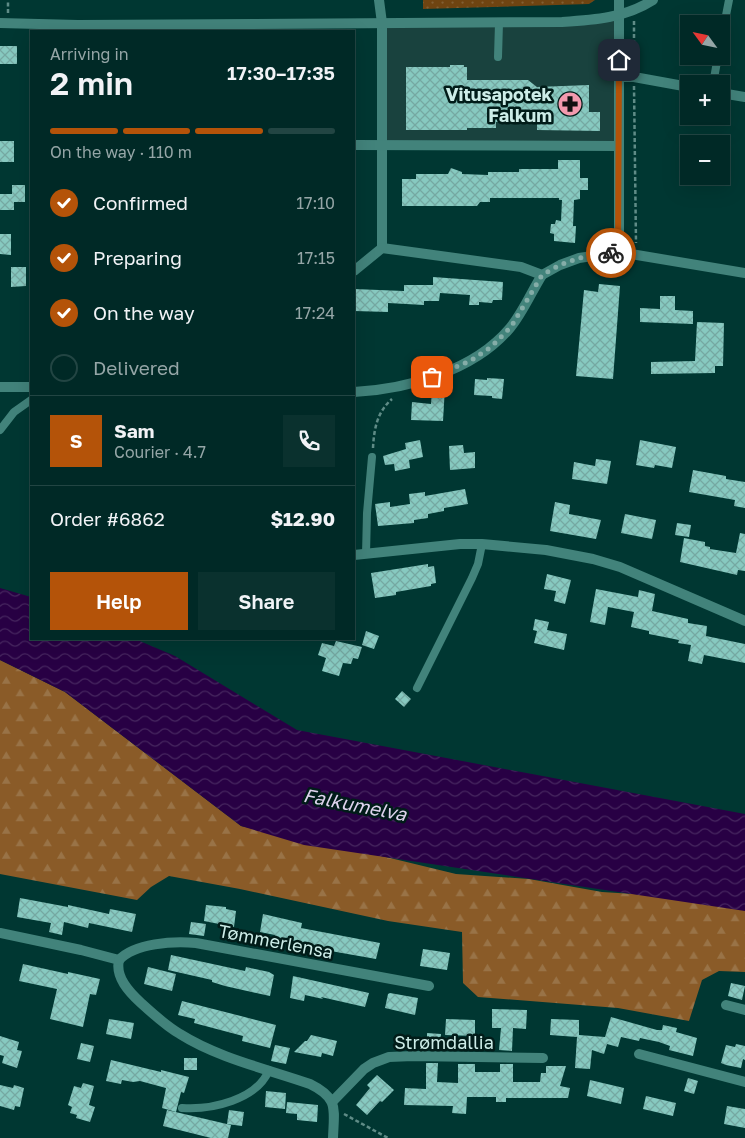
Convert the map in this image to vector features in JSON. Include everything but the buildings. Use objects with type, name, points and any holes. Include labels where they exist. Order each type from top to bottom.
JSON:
[{"type":"street","points":[[379,0],[382,23],[382,248]]},
{"type":"street","points":[[618,252],[619,0]]},
{"type":"street","points":[[0,23],[78,28],[499,23],[594,20],[619,16],[641,8],[653,0]]},
{"type":"street","points":[[620,77],[634,77],[680,85]]},
{"type":"street","points":[[730,94],[745,97]]},
{"type":"street","points":[[355,145],[618,146]]},
{"type":"street","points":[[355,270],[382,248],[521,267],[542,275]]},
{"type":"street","points":[[355,392],[405,386],[470,361],[491,347],[511,327],[542,275],[560,265],[579,258],[618,252],[745,272]]},
{"type":"street","points":[[0,387],[30,387]]},
{"type":"street","points":[[355,555],[460,544],[482,544],[546,550],[593,559],[620,567],[745,621]]},
{"type":"street","points":[[0,933],[119,960],[120,975],[128,989],[151,1012],[179,1034],[205,1047],[318,1088],[324,1092],[333,1105],[333,1138]]},
{"type":"street","name":"Tømmerlensa","points":[[119,960],[124,955],[135,950],[154,945],[174,942],[196,943],[429,986]]},
{"type":"street","points":[[726,1005],[745,1010]]},
{"type":"street","points":[[639,1054],[745,1082]]},
{"type":"street","name":"Strømdallia","points":[[333,1105],[364,1069],[373,1063],[389,1057],[543,1058]]},
{"type":"lane","points":[[726,15],[729,0]]},
{"type":"lane","points":[[498,57],[499,23]]},
{"type":"lane","points":[[0,430],[14,412],[30,401]]},
{"type":"lane","points":[[366,554],[367,513],[372,457]]},
{"type":"lane","points":[[417,688],[472,578],[478,564],[482,544]]},
{"type":"lane","points":[[182,1108],[204,1108],[232,1102],[264,1080],[269,1070]]},
{"type":"path","points":[[634,10],[636,254]]},
{"type":"path","points":[[372,457],[374,434],[380,414],[387,403],[405,386]]},
{"type":"path","points":[[333,1105],[388,1138]]},
{"type":"shaded area","points":[[423,0],[595,0],[589,4],[423,9]]},
{"type":"shaded area","points":[[619,16],[618,146],[381,145],[382,23]]},
{"type":"green space","points":[[0,660],[65,692],[241,826],[456,874],[529,879],[602,892],[745,901],[745,972],[719,971],[702,980],[689,1021],[618,1008],[478,997],[463,983],[462,932],[388,921],[240,889],[169,876],[151,887],[137,900],[0,874]]},
{"type":"water","name":"Falkumelva","points":[[0,588],[30,597],[30,640],[137,640],[175,656],[297,730],[745,814],[745,911],[304,845],[241,826],[65,692],[0,660]]},
{"type":"way so far","points":[[432,377],[470,361],[491,347],[511,327],[542,275],[560,265],[579,258],[611,253]]},
{"type":"place","name":"Vitusapotek Falkum","points":[[570,104]]},
{"type":"route","points":[[611,253],[618,252],[619,60]]}]
